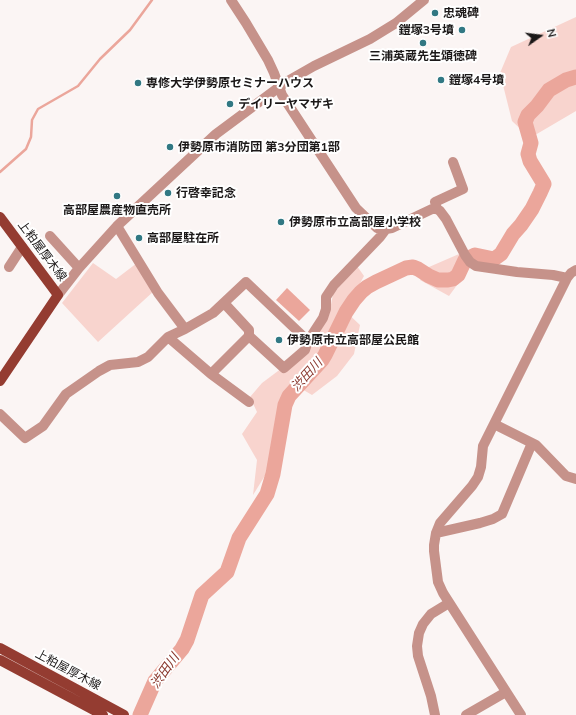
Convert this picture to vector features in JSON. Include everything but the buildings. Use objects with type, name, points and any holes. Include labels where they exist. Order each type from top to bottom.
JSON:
[{"type":"main road","name":"上粕屋厚木線","points":[[0,217],[58,295],[0,381]]},
{"type":"main road","name":"上粕屋厚木線","points":[[0,648],[119,712]]},
{"type":"main road","name":"上粕屋厚木線","points":[[0,660],[103,715]]},
{"type":"street","points":[[231,0],[270,64],[282,95],[356,208],[377,228],[386,229],[392,228],[432,209],[437,209]]},
{"type":"street","points":[[58,295],[79,268],[117,226],[216,134],[286,82],[396,24],[424,0]]},
{"type":"street","points":[[453,162],[460,172],[463,189],[435,202],[437,209],[446,219],[468,259],[476,266],[517,272],[554,275],[567,278]]},
{"type":"street","points":[[117,226],[158,293],[185,329]]},
{"type":"street","points":[[249,336],[284,368],[305,350],[308,341],[323,318],[326,309],[326,297],[334,285],[386,229]]},
{"type":"street","points":[[50,236],[79,268]]},
{"type":"street","points":[[9,267],[22,247]]},
{"type":"street","points":[[521,715],[443,593],[438,582],[434,551],[436,533],[440,523],[478,477],[481,467],[483,446],[567,278],[576,270]]},
{"type":"street","points":[[0,414],[25,438],[43,426],[66,394],[73,389],[110,365],[138,362],[148,357],[168,337],[213,313],[246,282],[308,341]]},
{"type":"street","points":[[212,374],[249,336],[249,330],[224,303]]},
{"type":"street","points":[[168,337],[212,374],[249,402]]},
{"type":"street","points":[[494,424],[532,443],[566,476],[576,479]]},
{"type":"street","points":[[436,533],[480,523],[493,519],[502,514],[532,443]]},
{"type":"street","points":[[435,715],[431,696],[418,656],[417,646],[419,633],[423,624],[431,614],[449,603]]},
{"type":"street","points":[[466,715],[506,692]]},
{"type":"shaded area","points":[[576,17],[576,111],[530,138],[512,121],[500,73],[511,47]]},
{"type":"shaded area","points":[[459,254],[468,270],[449,296],[420,280],[429,267]]},
{"type":"shaded area","points":[[93,263],[116,279],[137,263],[154,291],[98,342],[62,303]]},
{"type":"shaded area","points":[[357,266],[364,276],[358,287],[341,307],[360,325],[354,354],[337,376],[312,395],[295,385],[280,401],[266,474],[253,495],[257,460],[242,434],[257,412],[250,397],[262,383],[310,347],[329,315],[333,294]]},
{"type":"shaded area","points":[[287,288],[310,310],[299,321],[276,300]]},
{"type":"waterway","points":[[0,172],[26,149],[31,137],[32,120],[38,109],[78,86],[100,59],[130,30],[152,0]]},
{"type":"waterway","name":"渋田川","points":[[140,715],[155,681],[182,649],[187,640],[202,595],[227,572],[239,538],[267,494],[273,474],[285,405],[289,396],[322,360],[346,312],[354,300],[367,287],[406,268],[413,267],[438,280],[448,280],[453,279],[458,275],[465,260],[475,255],[494,259],[501,254],[513,234],[532,209],[544,184],[530,161],[528,154],[531,143],[525,122],[528,115],[549,90],[566,80],[576,77]]},
{"type":"place","name":"忠魂碑","points":[[435,13]]},
{"type":"place","name":"鎧塚3号墳","points":[[462,30]]},
{"type":"place","name":"三浦英蔵先生頌徳碑","points":[[423,43]]},
{"type":"place","name":"鎧塚4号墳","points":[[441,80]]},
{"type":"place","name":"専修大学伊勢原セミナーハウス","points":[[138,83]]},
{"type":"place","name":"デイリーヤマザキ","points":[[230,104]]},
{"type":"place","name":"伊勢原市消防団 第3分団第1部","points":[[170,147]]},
{"type":"place","name":"行啓幸記念","points":[[168,193]]},
{"type":"place","name":"高部屋農産物直売所","points":[[117,196]]},
{"type":"place","name":"伊勢原市立高部屋小学校","points":[[281,222]]},
{"type":"place","name":"高部屋駐在所","points":[[139,238]]},
{"type":"place","name":"伊勢原市立高部屋公民館","points":[[279,340]]}]
